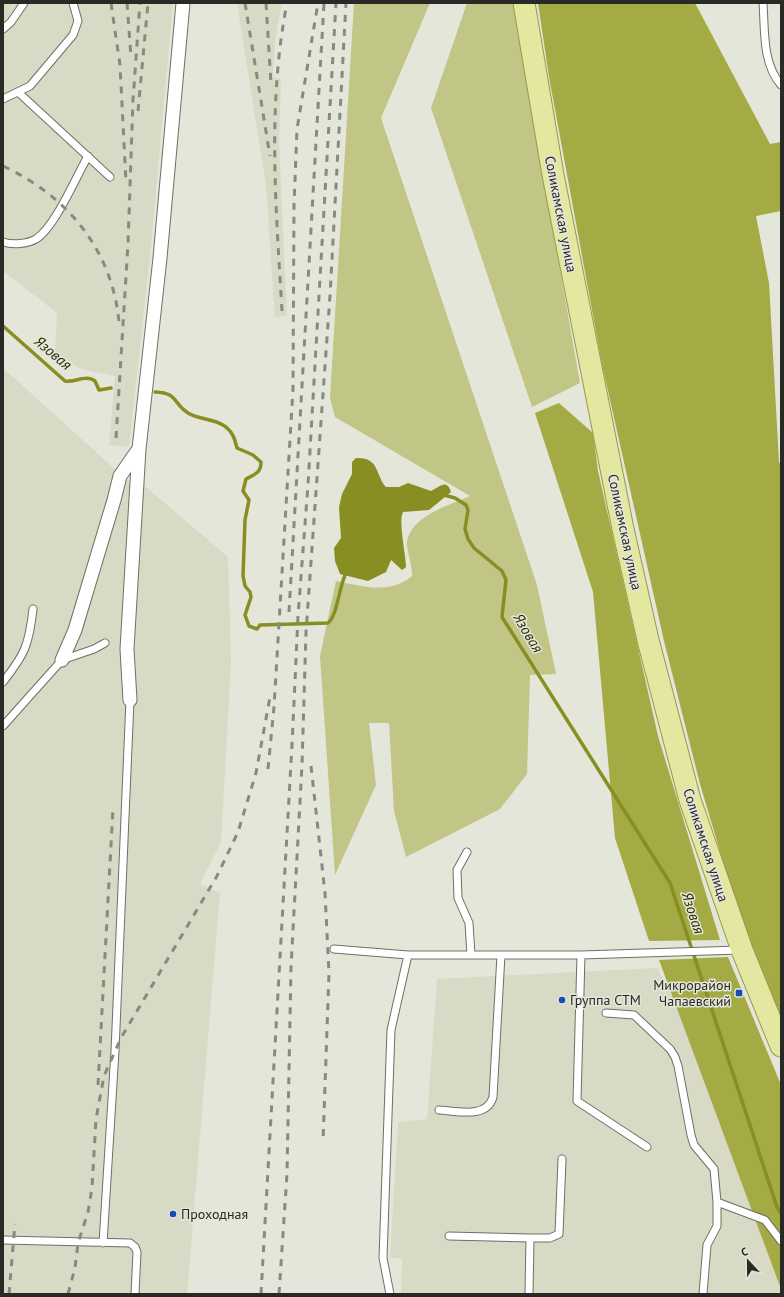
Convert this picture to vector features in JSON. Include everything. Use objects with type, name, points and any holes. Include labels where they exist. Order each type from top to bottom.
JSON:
[{"type":"main road","name":"Соликамская улица","points":[[524,3],[558,198],[624,529],[648,640],[690,800],[742,950],[781,1046]]},
{"type":"street","points":[[130,700],[128,649],[139,449],[160,258],[183,3]]},
{"type":"street","points":[[62,660],[75,630],[120,476],[139,449]]},
{"type":"lane","points":[[3,29],[11,22],[24,3]]},
{"type":"lane","points":[[3,99],[30,86],[73,35],[78,21],[72,3]]},
{"type":"lane","points":[[763,3],[768,62],[775,78],[781,85]]},
{"type":"lane","points":[[18,92],[110,177]]},
{"type":"lane","points":[[3,242],[22,243],[35,239],[48,227],[88,156]]},
{"type":"lane","points":[[3,682],[17,664],[28,645],[32,609]]},
{"type":"lane","points":[[3,726],[62,660],[94,649],[105,643]]},
{"type":"lane","points":[[104,1243],[116,1035],[130,700]]},
{"type":"lane","points":[[467,852],[457,870],[458,898],[469,923],[471,955]]},
{"type":"lane","points":[[334,949],[408,955],[581,955],[742,950]]},
{"type":"lane","points":[[390,1294],[383,1258],[391,1030],[408,955]]},
{"type":"lane","points":[[439,1110],[476,1112],[484,1110],[491,1105],[493,1097],[501,955]]},
{"type":"lane","points":[[581,955],[577,1101],[647,1147]]},
{"type":"lane","points":[[606,1013],[634,1015],[670,1049],[676,1057],[694,1145],[714,1169],[717,1202],[717,1226],[707,1245],[703,1294]]},
{"type":"lane","points":[[449,1236],[550,1238],[560,1234],[562,1159]]},
{"type":"lane","points":[[717,1202],[765,1220],[781,1241]]},
{"type":"lane","points":[[529,1294],[530,1238]]},
{"type":"lane","points":[[3,1240],[130,1243],[136,1247],[137,1252],[135,1294]]},
{"type":"shaded area","points":[[3,3],[173,3],[150,256],[129,447],[109,445],[115,376],[81,369],[55,353],[57,313],[3,271]]},
{"type":"shaded area","points":[[237,3],[282,3],[275,41],[273,78],[281,78],[279,143],[287,316],[275,317],[266,186]]},
{"type":"shaded area","points":[[3,368],[128,481],[146,487],[228,557],[231,662],[221,843],[201,881],[202,885],[220,893],[187,1294],[3,1294]]},
{"type":"shaded area","points":[[356,458],[364,458],[369,460],[376,468],[386,487],[399,487],[408,483],[431,491],[445,484],[451,492],[429,510],[403,512],[401,522],[406,567],[402,570],[391,560],[386,572],[368,581],[340,574],[335,561],[334,548],[341,538],[339,507],[342,494],[352,474],[352,462]]},
{"type":"shaded area","points":[[657,968],[781,1188],[781,1294],[401,1294],[402,1259],[390,1257],[398,1122],[427,1119],[437,979]]},
{"type":"green space","points":[[354,3],[430,3],[381,118],[537,585],[556,674],[530,675],[527,774],[500,809],[406,857],[394,811],[389,723],[369,723],[376,785],[335,875],[320,656],[336,581],[376,588],[394,586],[403,582],[412,576],[407,545],[409,535],[414,527],[431,513],[470,496],[335,417],[330,398]]},
{"type":"green space","points":[[467,3],[513,3],[580,383],[532,407],[431,108]]},
{"type":"green space","points":[[538,3],[695,3],[770,144],[781,142],[781,211],[756,216],[769,283],[779,462],[781,465],[781,1020],[746,939],[700,784],[664,641],[602,364],[549,77]]},
{"type":"green space","points":[[559,403],[593,433],[598,471],[658,736],[720,940],[649,941],[615,838],[593,592],[535,413]]},
{"type":"green space","points":[[728,957],[781,1085],[781,1289],[659,960]]},
{"type":"waterway","name":"Язовая","points":[[3,326],[65,381],[88,378],[95,381],[99,390],[111,388]]},
{"type":"waterway","name":"Язовая","points":[[155,392],[172,396],[188,413],[220,423],[232,433],[237,448],[253,455],[261,462],[259,471],[246,479],[243,491],[249,500],[245,520],[243,576],[245,586],[250,592],[251,597],[245,615],[249,626],[257,629],[260,625],[328,623],[334,613],[342,583],[347,571]]},
{"type":"waterway","name":"Язовая","points":[[444,495],[455,498],[466,505],[468,510],[465,529],[468,539],[474,548],[502,571],[506,580],[502,617],[670,883],[777,1207],[781,1214]]},
{"type":"railway","points":[[111,3],[120,65],[126,182]]},
{"type":"railway","points":[[127,3],[131,57]]},
{"type":"railway","points":[[116,438],[128,244],[133,100],[140,3]]},
{"type":"railway","points":[[138,111],[148,3]]},
{"type":"railway","points":[[245,3],[270,156]]},
{"type":"railway","points":[[266,3],[271,84]]},
{"type":"railway","points":[[282,311],[277,234],[275,118],[281,41],[287,3]]},
{"type":"railway","points":[[268,769],[274,707],[293,389],[294,205],[297,129],[318,3]]},
{"type":"railway","points":[[289,612],[324,3]]},
{"type":"railway","points":[[261,1294],[298,616],[308,485],[336,3]]},
{"type":"railway","points":[[279,1294],[287,1174],[291,967],[302,765],[306,632],[330,296],[346,3]]},
{"type":"railway","points":[[3,166],[26,178],[47,193],[66,209],[82,228],[96,248],[107,271],[115,296],[119,322]]},
{"type":"railway","points":[[68,1294],[75,1268],[78,1243],[88,1212],[92,1188],[96,1119],[104,1076],[121,1038],[217,876],[238,832],[256,773],[270,697]]},
{"type":"railway","points":[[311,766],[325,893],[329,973],[323,1142]]},
{"type":"railway","points":[[98,1085],[113,808]]},
{"type":"railway","points":[[9,1294],[15,1224]]},
{"type":"place","name":"Микрорайон Чапаевский","points":[[739,993]]},
{"type":"place","name":"Группа СТМ","points":[[562,1000]]},
{"type":"place","name":"Проходная","points":[[173,1214]]}]
